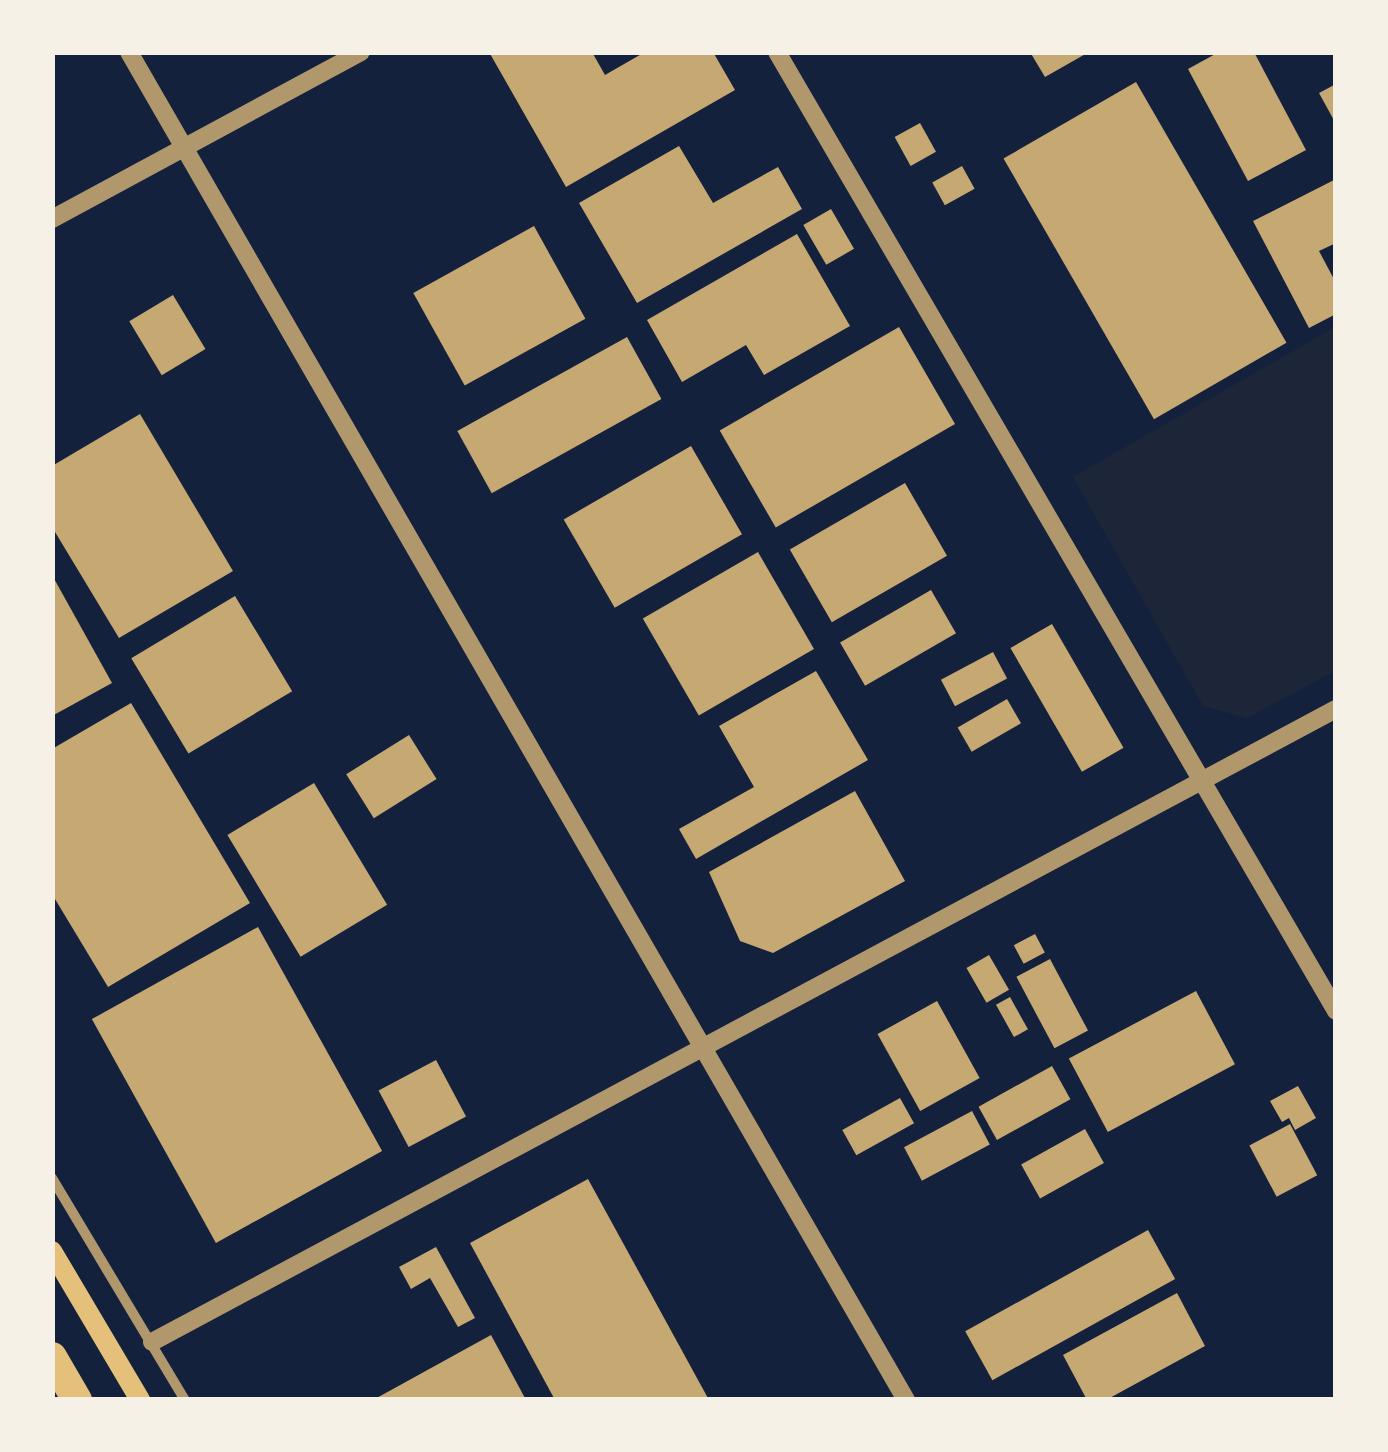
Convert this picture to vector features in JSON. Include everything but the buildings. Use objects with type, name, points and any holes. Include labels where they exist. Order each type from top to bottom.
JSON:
[{"type":"highway","points":[[52,1357],[77,1400]]},
{"type":"main road","points":[[52,1250],[140,1400]]},
{"type":"street","points":[[129,52],[906,1400]]},
{"type":"street","points":[[52,219],[361,52]]},
{"type":"street","points":[[777,52],[1198,780],[1336,1010]]},
{"type":"street","points":[[152,1342],[1336,709]]},
{"type":"street","points":[[52,1178],[186,1400]]},
{"type":"shaded area","points":[[1335,327],[1335,671],[1247,718],[1203,706],[1073,477]]}]
